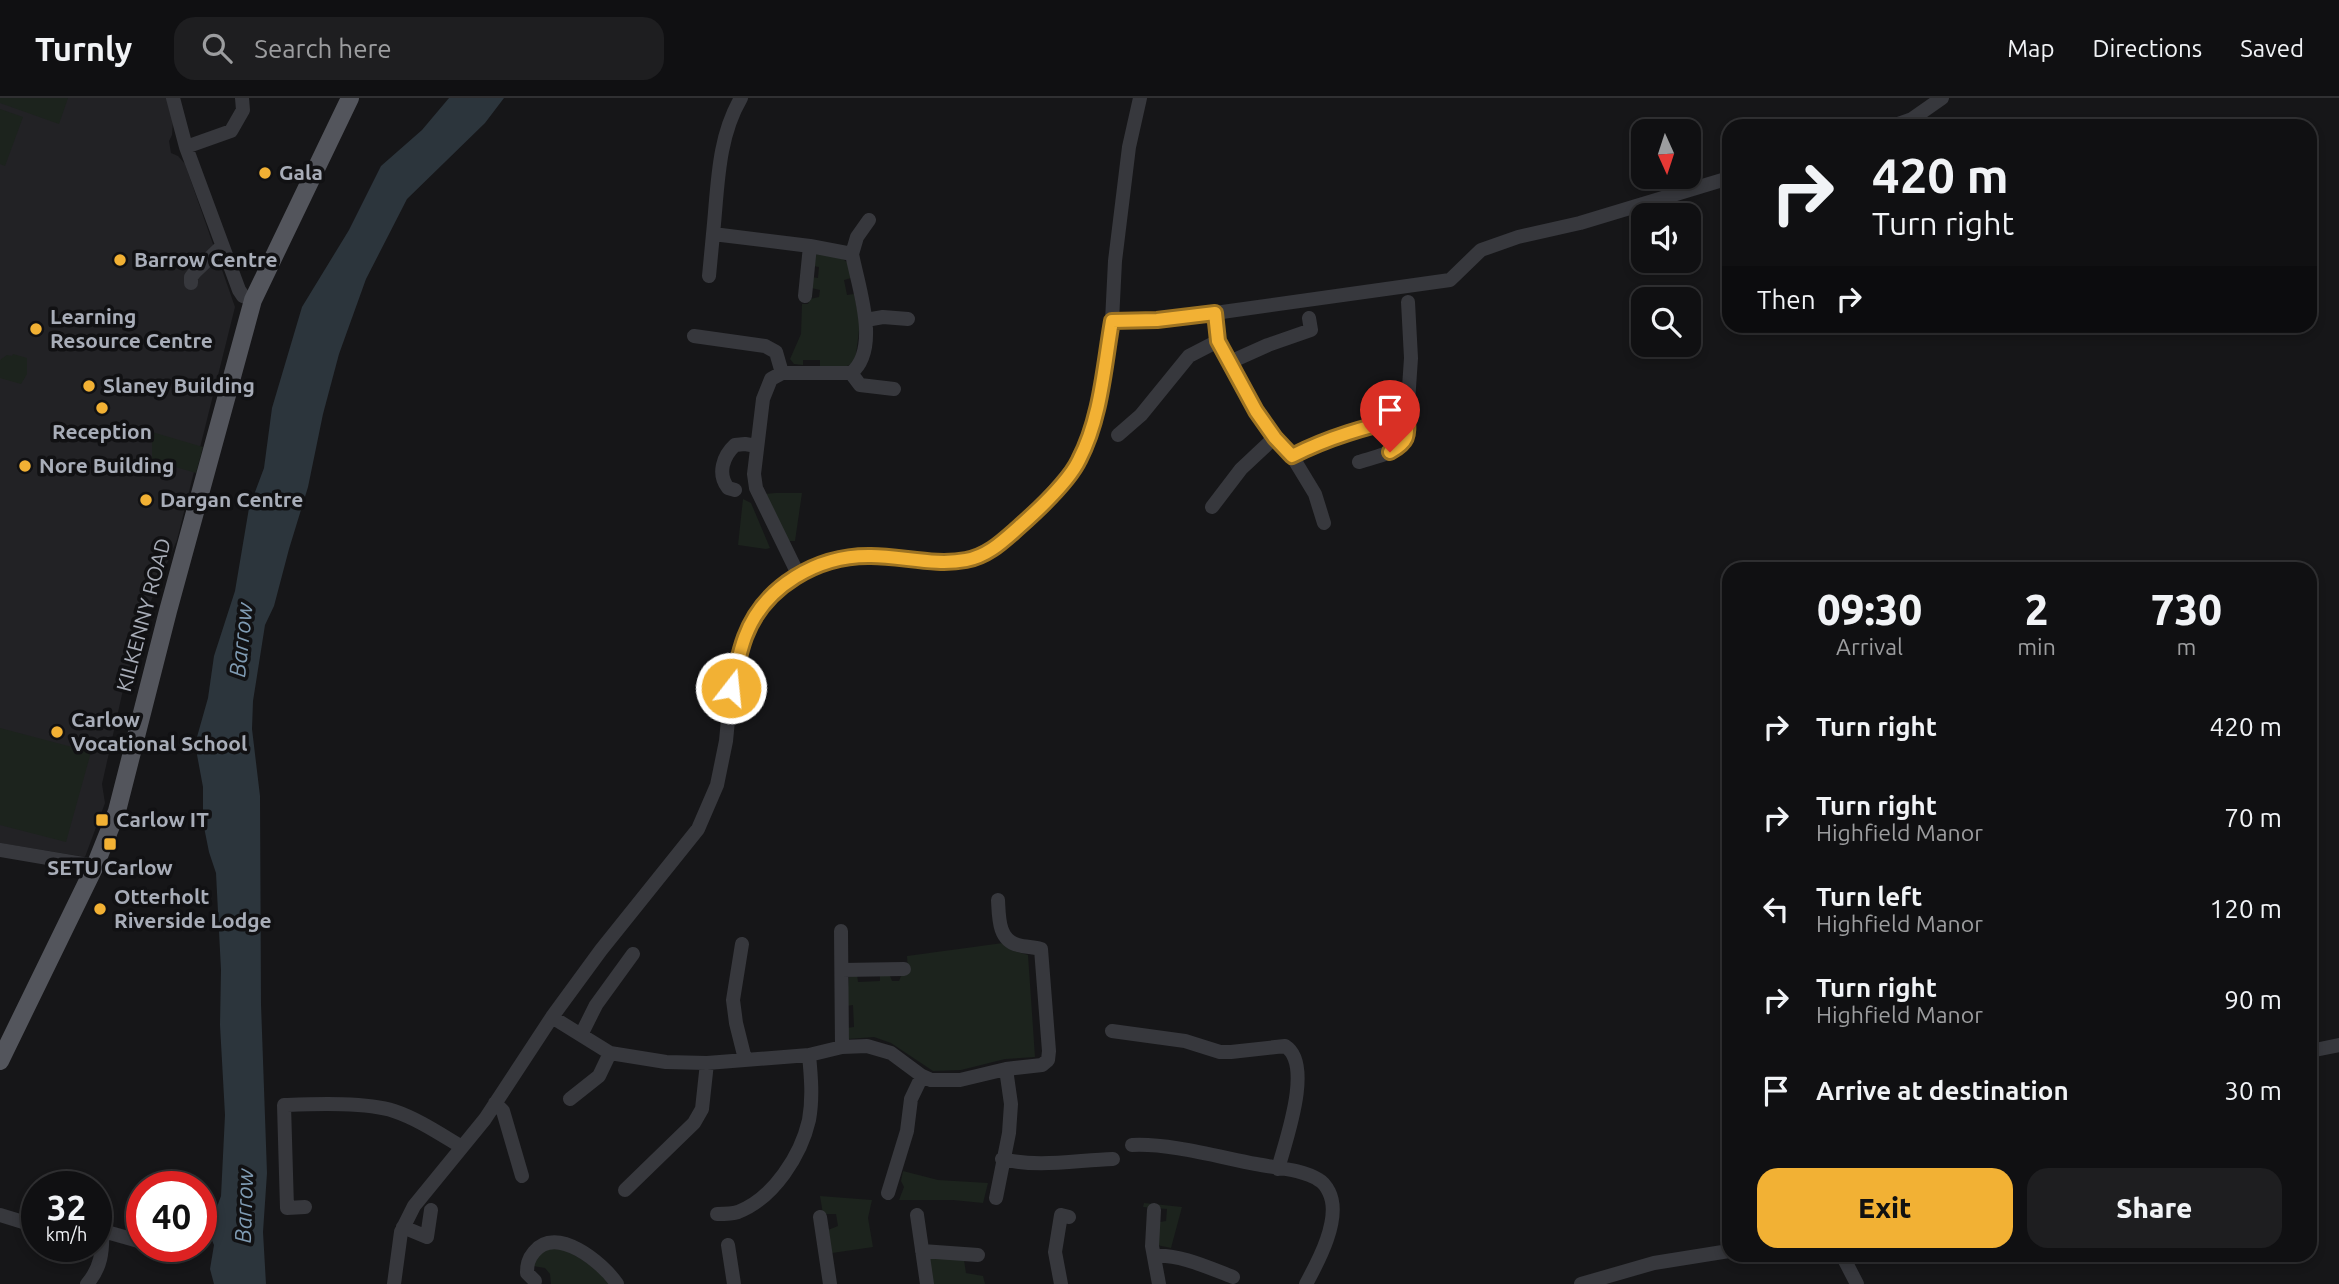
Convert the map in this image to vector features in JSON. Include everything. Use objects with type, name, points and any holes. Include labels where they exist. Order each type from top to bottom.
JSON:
[{"type":"main road","name":"KILKENNY ROAD","points":[[0,1062],[95,866],[118,807],[253,300],[350,98]]},
{"type":"street","points":[[173,98],[186,147],[239,289],[243,296],[253,300]]},
{"type":"street","points":[[186,147],[231,131],[243,110],[242,98]]},
{"type":"street","points":[[709,276],[722,146],[741,98]]},
{"type":"street","points":[[394,1284],[403,1227],[414,1206],[495,1103],[552,1017],[601,950],[698,829],[717,785],[726,741],[731,688],[746,636],[767,599],[798,574],[824,563],[851,557],[934,561],[968,560],[983,554],[999,545],[1052,493],[1079,461],[1095,419],[1112,321],[1129,147],[1140,98]]},
{"type":"street","points":[[1912,119],[1942,98]]},
{"type":"street","points":[[1112,321],[1157,320],[1215,313],[1450,280],[1481,250],[1518,237],[1580,223],[1722,180]]},
{"type":"street","points":[[798,574],[756,488],[754,474],[763,399],[771,379],[782,373],[851,373],[857,368],[866,342],[866,320],[852,254],[857,237],[869,219]]},
{"type":"street","points":[[713,234],[852,254]]},
{"type":"street","points":[[191,283],[195,272],[222,246]]},
{"type":"street","points":[[805,296],[810,246]]},
{"type":"street","points":[[1359,462],[1390,452],[1403,445],[1406,440],[1411,358],[1408,302]]},
{"type":"street","points":[[1215,313],[1218,341],[1256,411],[1292,456],[1315,494],[1324,523]]},
{"type":"street","points":[[866,320],[883,317],[908,319]]},
{"type":"street","points":[[1230,362],[1311,330],[1309,318]]},
{"type":"street","points":[[694,336],[765,345],[776,352],[782,373]]},
{"type":"street","points":[[1118,435],[1141,415],[1189,356],[1218,341]]},
{"type":"street","points":[[851,373],[860,385],[894,389]]},
{"type":"street","points":[[1292,456],[1353,430],[1407,417]]},
{"type":"street","points":[[1212,508],[1241,469],[1275,438]]},
{"type":"street","points":[[735,490],[728,488],[722,479],[725,457],[735,445],[757,446]]},
{"type":"street","points":[[0,850],[95,866]]},
{"type":"street","points":[[552,1017],[610,1052],[666,1062],[707,1063],[809,1055],[842,1047],[867,1046],[891,1053],[931,1080],[960,1080],[1006,1069],[1042,1065],[1048,1060],[1049,1051],[1041,949],[1017,945],[1007,940],[999,925],[998,901]]},
{"type":"street","points":[[841,932],[842,1047]]},
{"type":"street","points":[[742,944],[733,1000],[745,1059]]},
{"type":"street","points":[[581,1035],[596,1005],[633,954]]},
{"type":"street","points":[[842,970],[904,969]]},
{"type":"street","points":[[1112,1031],[1174,1039],[1220,1052],[1285,1046],[1290,1049],[1298,1071],[1298,1089],[1279,1169]]},
{"type":"street","points":[[2317,1050],[2339,1045]]},
{"type":"street","points":[[570,1099],[599,1076],[610,1052]]},
{"type":"street","points":[[717,1214],[737,1212],[758,1200],[785,1174],[796,1155],[810,1110],[812,1091],[809,1055]]},
{"type":"street","points":[[625,1190],[694,1123],[702,1109],[707,1063]]},
{"type":"street","points":[[996,1198],[1009,1133],[1011,1104],[1006,1069]]},
{"type":"street","points":[[888,1193],[907,1131],[911,1099],[922,1076]]},
{"type":"street","points":[[495,1103],[503,1111],[522,1176]]},
{"type":"street","points":[[304,1207],[286,1208],[284,1105],[354,1106],[394,1111],[416,1121],[457,1153]]},
{"type":"street","points":[[1132,1145],[1158,1146],[1279,1169],[1318,1180],[1331,1195],[1330,1227],[1306,1284]]},
{"type":"street","points":[[1002,1159],[1048,1163],[1113,1159]]},
{"type":"street","points":[[403,1227],[428,1237],[431,1210]]},
{"type":"street","points":[[1154,1210],[1152,1245],[1159,1284]]},
{"type":"street","points":[[0,1214],[21,1222]]},
{"type":"street","points":[[917,1215],[927,1284]]},
{"type":"street","points":[[1061,1284],[1055,1252],[1061,1215],[1069,1217]]},
{"type":"street","points":[[820,1217],[830,1284]]},
{"type":"street","points":[[536,1281],[527,1273],[530,1258],[541,1245],[555,1242],[575,1248],[590,1257],[605,1269],[617,1284]]},
{"type":"street","points":[[729,1245],[734,1284]]},
{"type":"street","points":[[922,1251],[978,1255]]},
{"type":"street","points":[[1581,1284],[1654,1263],[1722,1252]]},
{"type":"street","points":[[1154,1256],[1161,1255],[1194,1263],[1233,1277]]},
{"type":"street","points":[[87,1284],[94,1276],[99,1262]]},
{"type":"street","points":[[1845,1262],[1857,1284]]},
{"type":"shaded area","points":[[0,98],[167,98],[173,121],[169,141],[171,153],[185,164],[235,307],[177,540],[148,608],[125,681],[102,784],[105,803],[85,857],[0,843]]},
{"type":"shaded area","points":[[0,98],[68,98],[59,124],[0,103]]},
{"type":"shaded area","points":[[0,109],[23,117],[5,166],[0,164]]},
{"type":"shaded area","points":[[815,255],[840,257],[848,263],[851,278],[844,280],[847,295],[854,294],[860,323],[855,362],[845,367],[820,368],[820,360],[803,360],[803,365],[794,364],[790,359],[801,334],[802,304],[808,304],[810,299],[819,297],[820,290],[811,288],[811,277],[818,278],[819,267],[813,266]]},
{"type":"shaded area","points":[[13,354],[27,358],[27,374],[21,384],[0,378],[0,360]]},
{"type":"shaded area","points":[[152,432],[203,447],[196,473],[152,460]]},
{"type":"shaded area","points":[[802,493],[795,541],[789,541],[765,494]]},
{"type":"shaded area","points":[[743,499],[751,503],[770,548],[738,545]]},
{"type":"shaded area","points":[[0,728],[91,752],[66,842],[0,825]]},
{"type":"shaded area","points":[[1003,943],[1011,950],[1028,955],[1035,1057],[1005,1059],[961,1070],[933,1071],[891,1043],[874,1037],[848,1039],[846,1028],[854,1027],[853,1005],[846,1006],[849,977],[857,974],[858,982],[880,981],[880,974],[890,976],[892,981],[899,981],[902,974],[908,972],[907,956]]},
{"type":"shaded area","points":[[903,1171],[938,1180],[988,1183],[983,1203],[899,1200],[904,1187],[901,1181]]},
{"type":"shaded area","points":[[820,1196],[872,1200],[868,1218],[873,1247],[832,1253],[828,1230],[838,1226],[836,1214],[823,1214]]},
{"type":"shaded area","points":[[1144,1203],[1182,1207],[1171,1248],[1157,1245],[1160,1222],[1166,1221],[1167,1209],[1143,1207]]},
{"type":"shaded area","points":[[557,1247],[586,1262],[610,1284],[551,1284],[550,1274],[545,1268],[533,1266],[542,1252]]},
{"type":"shaded area","points":[[932,1255],[964,1260],[966,1273],[983,1276],[985,1284],[931,1284],[929,1261]]},
{"type":"water","name":"Barrow","points":[[449,98],[504,98],[485,123],[407,199],[366,279],[339,354],[308,487],[274,606],[265,625],[253,701],[252,729],[260,796],[261,1004],[267,1173],[263,1232],[266,1284],[214,1284],[210,1269],[211,1262],[217,1262],[217,1207],[221,1196],[225,1115],[220,1025],[221,970],[216,873],[203,822],[203,787],[195,744],[208,698],[214,656],[235,591],[249,508],[264,468],[272,408],[302,307],[349,230],[381,166],[422,130]]},
{"type":"place","name":"Gala","points":[[265,173]]},
{"type":"place","name":"Barrow Centre","points":[[120,260]]},
{"type":"place","name":"Learning Resource Centre","points":[[36,329]]},
{"type":"place","name":"Slaney Building","points":[[89,386]]},
{"type":"place","name":"Reception","points":[[102,408]]},
{"type":"place","name":"Nore Building","points":[[25,466]]},
{"type":"place","name":"Dargan Centre","points":[[146,500]]},
{"type":"place","name":"Carlow Vocational School","points":[[57,732]]},
{"type":"place","name":"Carlow IT","points":[[102,820]]},
{"type":"place","name":"SETU Carlow","points":[[110,844]]},
{"type":"place","name":"Otterholt Riverside Lodge","points":[[100,909]]},
{"type":"route","points":[[731,688],[746,636],[755,617],[767,599],[798,574],[833,560],[851,557],[951,562],[968,560],[999,545],[1025,521],[1079,461],[1095,419],[1112,321],[1157,320],[1215,313],[1218,341],[1241,385],[1275,438],[1292,456],[1353,430],[1407,417],[1406,440],[1403,445],[1390,452]]}]
